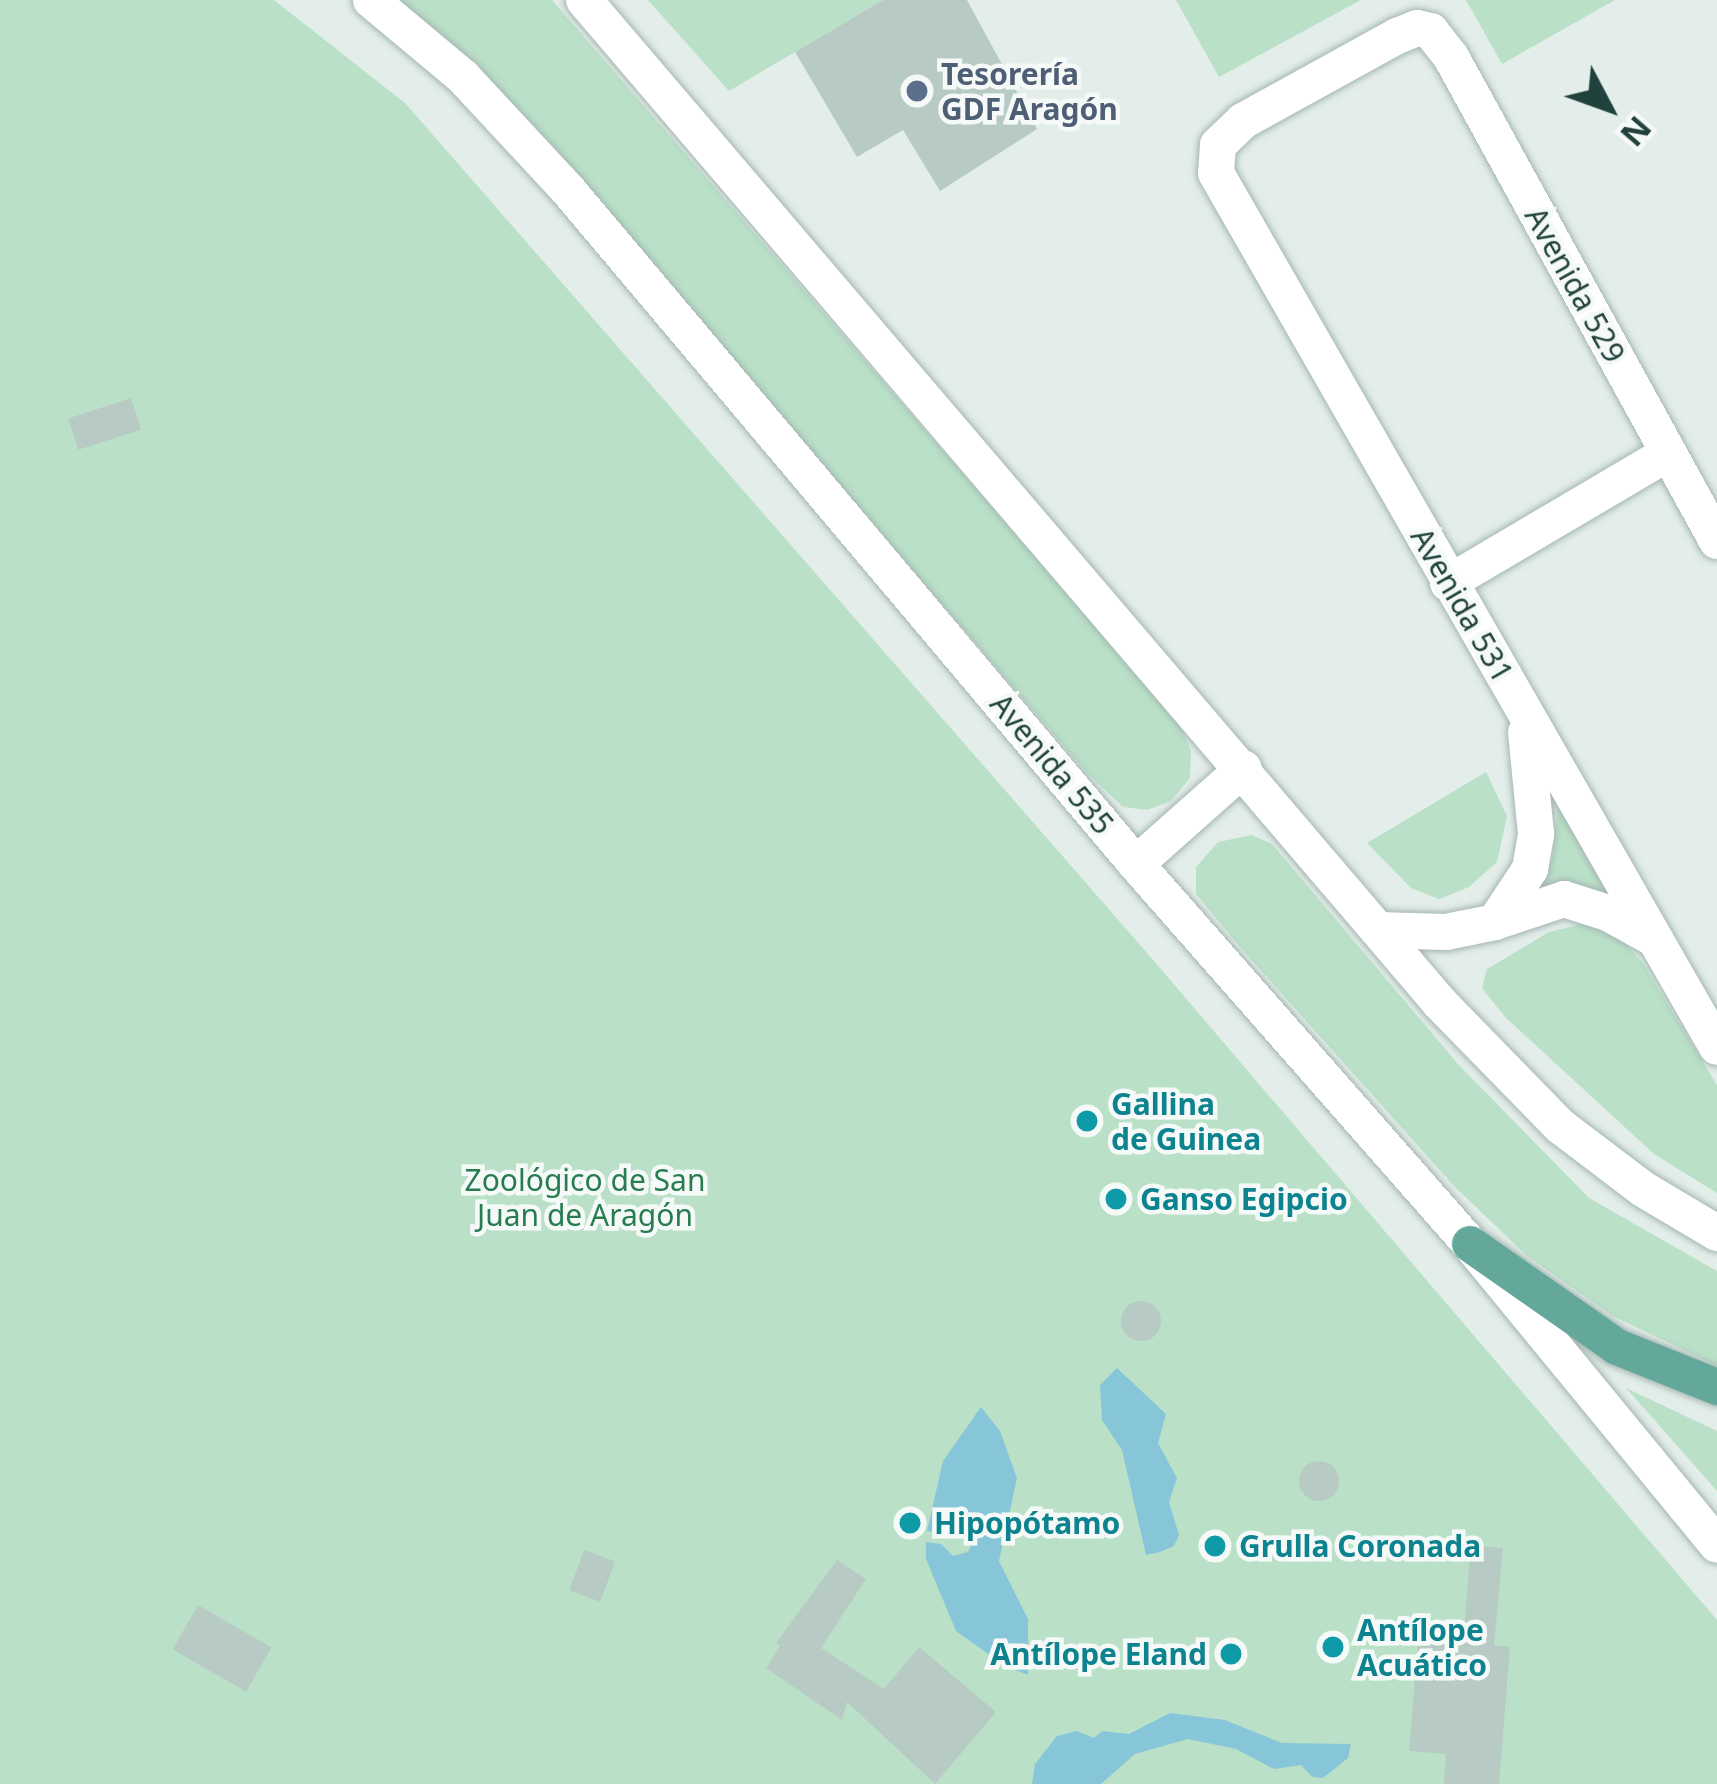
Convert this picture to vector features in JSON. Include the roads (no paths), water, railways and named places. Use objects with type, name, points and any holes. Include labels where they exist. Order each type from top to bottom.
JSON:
[{"type":"main road","points":[[1470,1244],[1617,1347],[1717,1387]]},
{"type":"street","name":"Avenida 535","points":[[371,0],[464,77],[568,190],[1136,864],[1470,1244],[1717,1545]]},
{"type":"street","points":[[584,0],[1378,930],[1560,1126],[1643,1189],[1717,1233]]},
{"type":"street","name":"Avenida 529","points":[[1214,160],[1218,146],[1243,121],[1397,36],[1418,28],[1431,31],[1451,57],[1717,541]]},
{"type":"street","name":"Avenida 531","points":[[1214,160],[1216,173],[1448,583],[1717,1047]]},
{"type":"street","points":[[1448,583],[1666,454]]},
{"type":"street","points":[[1496,922],[1530,869],[1536,834],[1522,711]]},
{"type":"street","points":[[1136,864],[1244,768]]},
{"type":"street","points":[[1378,930],[1446,932],[1496,922],[1564,899],[1608,913],[1654,939]]},
{"type":"water","points":[[1117,1368],[1166,1414],[1158,1443],[1177,1478],[1169,1502],[1179,1535],[1174,1546],[1146,1555],[1122,1450],[1102,1420],[1100,1385]]},
{"type":"water","points":[[981,1407],[1000,1431],[1017,1478],[999,1561],[1028,1619],[1028,1675],[1005,1666],[956,1631],[926,1559],[926,1542],[941,1544],[953,1556],[968,1552],[973,1540],[959,1524],[949,1524],[939,1533],[927,1531],[943,1461]]},
{"type":"water","points":[[1170,1713],[1225,1720],[1282,1743],[1351,1744],[1348,1758],[1323,1778],[1312,1777],[1301,1765],[1274,1769],[1236,1749],[1188,1739],[1135,1754],[1101,1784],[1032,1784],[1035,1764],[1057,1736],[1077,1731],[1094,1738],[1102,1731],[1129,1734]]},
{"type":"place","name":"Tesorería GDF Aragón","points":[[917,91]]},
{"type":"place","name":"Gallina de Guinea","points":[[1087,1121]]},
{"type":"place","name":"Ganso Egipcio","points":[[1116,1199]]},
{"type":"place","name":"Hipopótamo","points":[[910,1523]]},
{"type":"place","name":"Grulla Coronada","points":[[1215,1546]]},
{"type":"place","name":"Antílope Acuático","points":[[1333,1647]]},
{"type":"place","name":"Antílope Eland","points":[[1231,1654]]},
{"type":"park label","name":"Zoológico de San Juan de Aragón","points":[[585,1197]]}]
